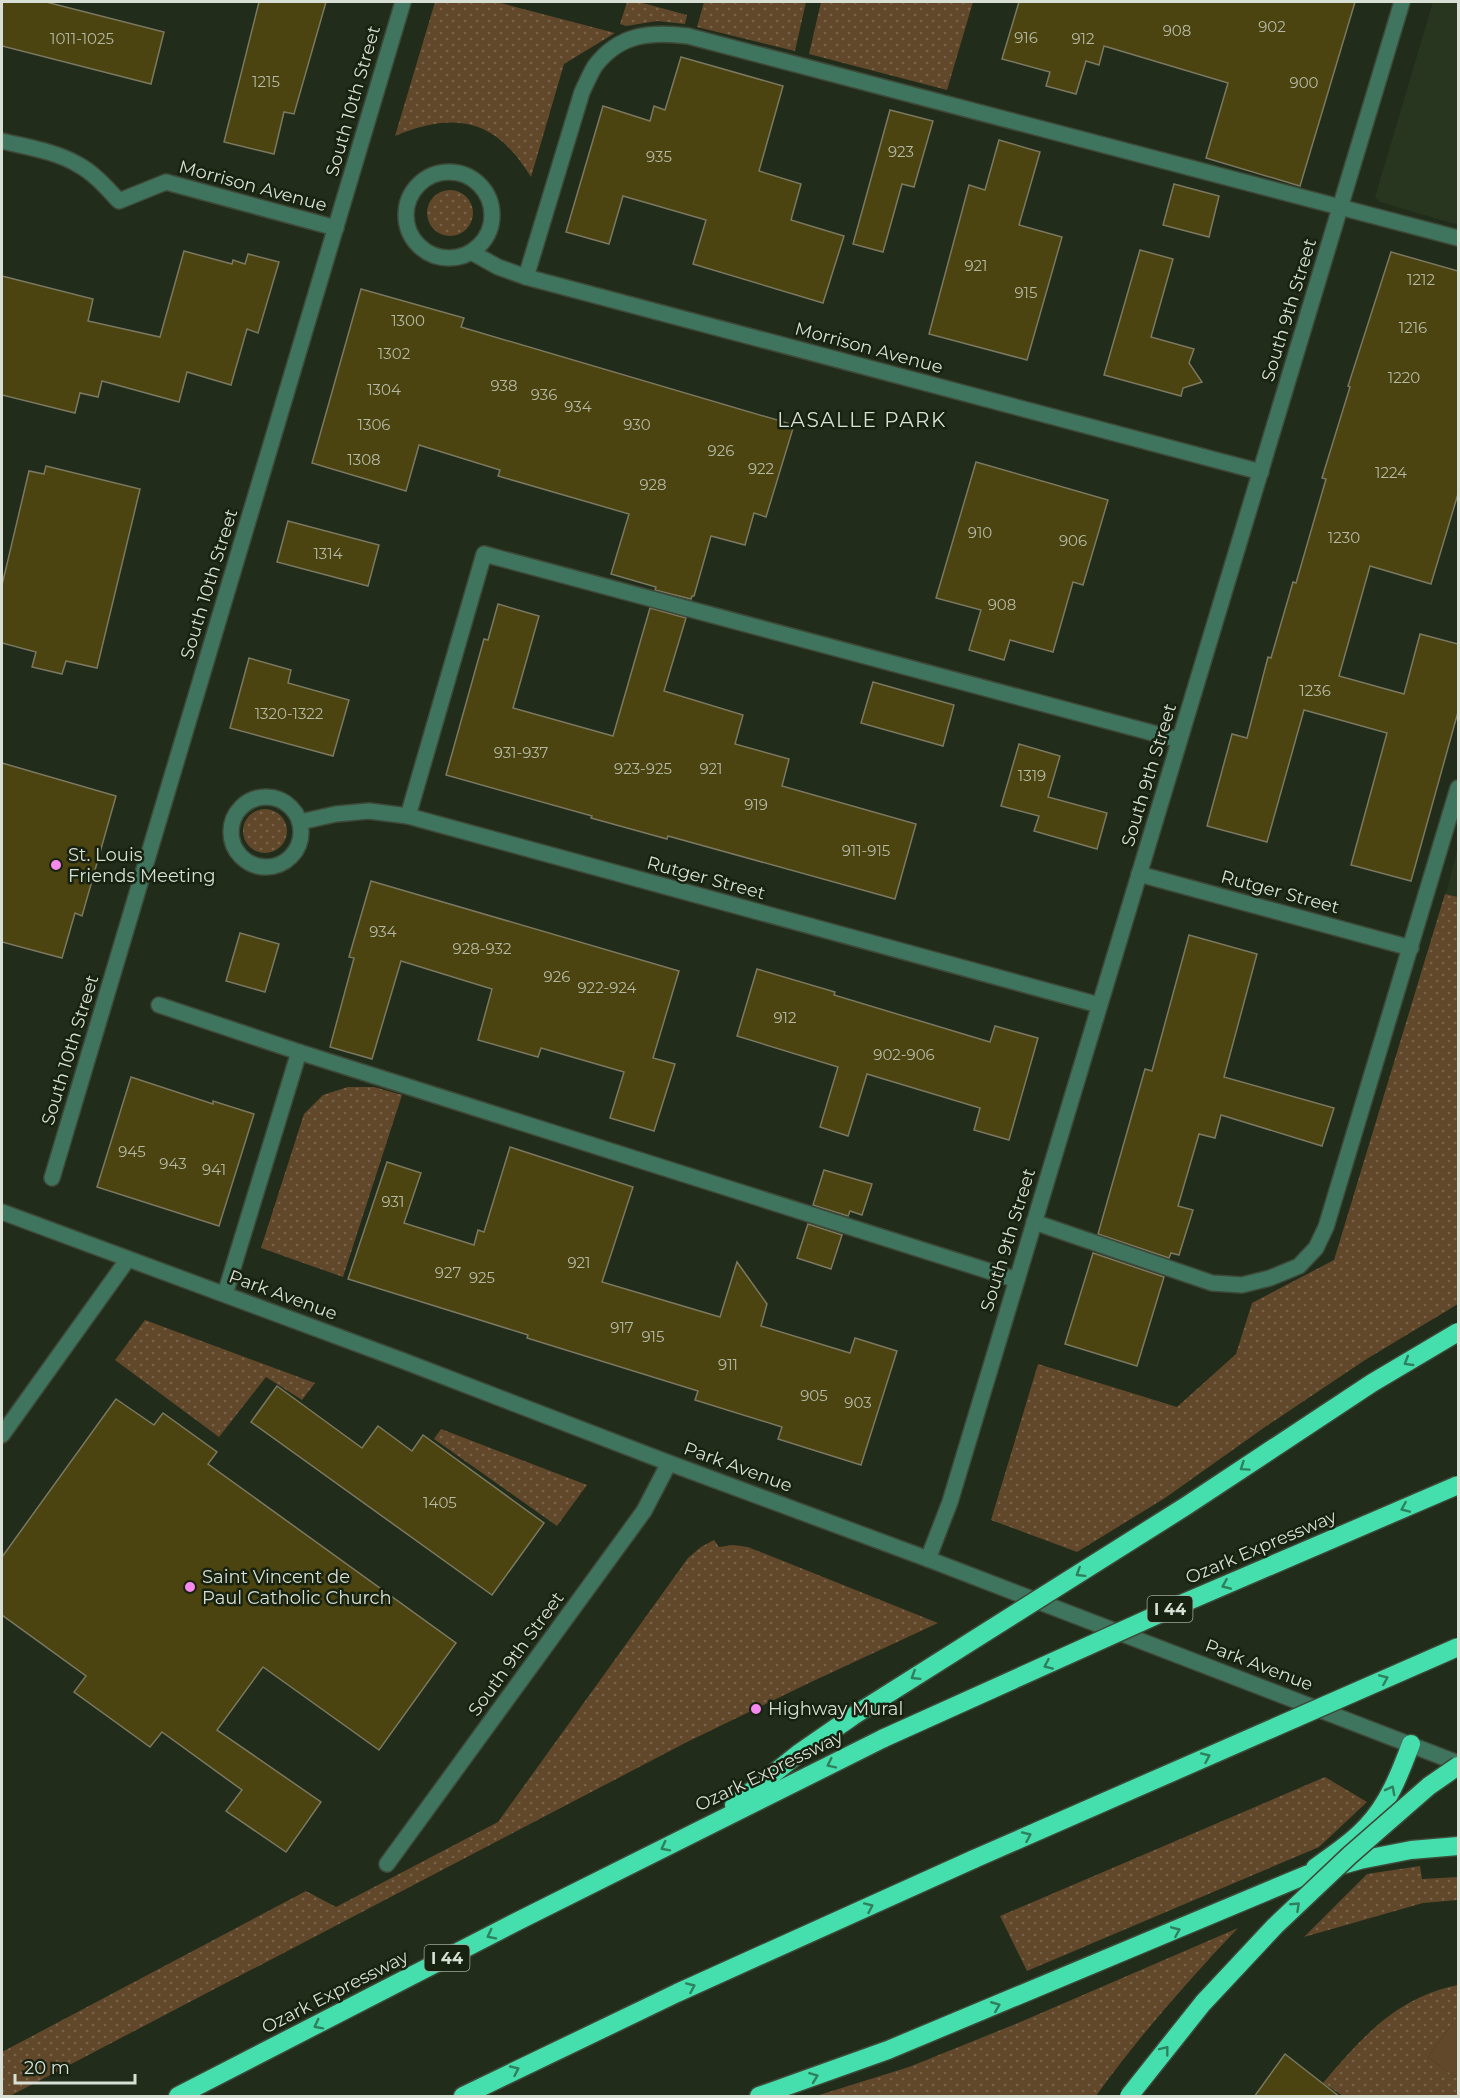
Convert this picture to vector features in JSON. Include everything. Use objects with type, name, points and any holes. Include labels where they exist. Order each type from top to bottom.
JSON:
[{"type":"highway","points":[[717,1820],[755,1787],[853,1716],[1186,1506],[1372,1383],[1458,1332]]},
{"type":"highway","name":"Ozark Expressway","points":[[178,2097],[717,1820],[884,1738],[1179,1605],[1458,1485]]},
{"type":"highway","points":[[463,2097],[677,1993],[974,1859],[1458,1647]]},
{"type":"highway","points":[[1306,1875],[1366,1827],[1382,1806],[1412,1744]]},
{"type":"highway","points":[[1129,2097],[1203,2003],[1275,1926],[1350,1855],[1429,1786],[1458,1764]]},
{"type":"highway","points":[[759,2097],[899,2046],[1306,1875],[1360,1860],[1411,1850],[1458,1846]]},
{"type":"street","name":"South 10th Street","points":[[52,1178],[403,2]]},
{"type":"street","name":"South 9th Street","points":[[928,1559],[950,1502],[1402,2]]},
{"type":"street","points":[[526,277],[582,92],[595,66],[618,45],[639,35],[665,33],[688,36],[1458,238]]},
{"type":"street","name":"Morrison Avenue","points":[[2,141],[50,153],[77,164],[100,180],[119,201],[166,182],[336,228]]},
{"type":"street","points":[[452,172],[466,175],[486,192],[491,205],[492,218],[489,232],[482,244],[471,252],[457,258],[442,258],[416,243],[405,215],[408,200],[415,187],[426,178],[438,173],[452,172]]},
{"type":"street","name":"Morrison Avenue","points":[[471,252],[498,267],[526,277],[1261,472]]},
{"type":"street","points":[[408,816],[483,554],[1179,740]]},
{"type":"street","points":[[1034,1222],[1212,1283],[1242,1285],[1270,1278],[1299,1266],[1316,1248],[1326,1227],[1412,948],[1458,788]]},
{"type":"street","points":[[266,796],[287,803],[300,822],[302,834],[293,856],[272,867],[259,867],[239,856],[230,834],[231,822],[244,804],[254,798],[266,796]]},
{"type":"street","name":"Rutger Street","points":[[300,822],[336,814],[369,811],[408,816],[1099,1005]]},
{"type":"street","name":"Rutger Street","points":[[1139,874],[1412,948]]},
{"type":"street","points":[[159,1005],[299,1052],[1017,1280]]},
{"type":"street","points":[[225,1294],[299,1052]]},
{"type":"street","name":"Park Avenue","points":[[2,1212],[928,1559],[1412,1744],[1458,1764]]},
{"type":"street","points":[[2,1436],[128,1259]]},
{"type":"street","name":"South 9th Street","points":[[387,1864],[644,1511],[669,1463]]},
{"type":"shaded area","points":[[435,2],[497,2],[615,33],[564,64],[531,177],[518,158],[503,143],[488,132],[472,125],[437,124],[395,136]]},
{"type":"shaded area","points":[[627,2],[639,2],[687,15],[685,24],[657,21],[626,26],[620,24]]},
{"type":"shaded area","points":[[704,2],[806,2],[795,51],[697,27]]},
{"type":"shaded area","points":[[821,2],[973,2],[947,90],[809,54]]},
{"type":"shaded area","points":[[1433,2],[1458,2],[1458,225],[1380,202],[1375,197]]},
{"type":"shaded area","points":[[450,190],[466,197],[473,213],[466,229],[450,236],[434,229],[427,213],[434,197]]},
{"type":"shaded area","points":[[265,809],[280,816],[287,831],[280,846],[265,853],[250,846],[243,831],[250,816]]},
{"type":"shaded area","points":[[1458,847],[1458,897],[1446,894]]},
{"type":"shaded area","points":[[1445,894],[1458,897],[1458,1304],[1365,1360],[1165,1498],[1077,1552],[991,1520],[1038,1364],[1177,1407],[1236,1354],[1252,1303],[1334,1260]]},
{"type":"shaded area","points":[[348,1087],[374,1087],[402,1095],[343,1277],[261,1248],[304,1114],[323,1095]]},
{"type":"shaded area","points":[[145,1320],[315,1383],[302,1400],[266,1377],[219,1437],[115,1360]]},
{"type":"shaded area","points":[[441,1429],[587,1485],[557,1526],[434,1439]]},
{"type":"shaded area","points":[[714,1540],[719,1547],[733,1545],[748,1547],[938,1623],[687,1742],[10,2096],[2,2096],[2,2052],[306,1891],[336,1907],[498,1822],[688,1558]]},
{"type":"shaded area","points":[[1325,1777],[1367,1802],[1319,1847],[1027,1971],[1000,1916]]},
{"type":"shaded area","points":[[1420,1866],[1422,1879],[1458,1877],[1458,1900],[1423,1903],[1304,1937],[1367,1874]]},
{"type":"shaded area","points":[[1238,1928],[1164,2010],[1096,2096],[816,2096],[909,2067],[1018,2023]]},
{"type":"shaded area","points":[[1458,1985],[1458,2016],[1428,2057],[1458,2079],[1458,2096],[1343,2096],[1323,2083],[1382,2021],[1417,1999]]},
{"type":"shaded area","points":[[1458,2016],[1458,2079],[1428,2057]]},
{"type":"building","points":[[2,2],[46,2],[164,32],[151,84],[2,46]]},
{"type":"building","points":[[259,2],[326,2],[294,114],[284,112],[274,154],[224,142]]},
{"type":"building","points":[[1019,2],[1355,2],[1300,186],[1206,158],[1228,83],[1104,46],[1099,65],[1086,61],[1076,94],[1046,86],[1050,72],[1002,59]]},
{"type":"building","points":[[681,57],[783,86],[759,171],[801,184],[791,220],[844,236],[823,303],[693,264],[706,220],[623,196],[609,244],[566,232],[603,106],[650,121],[654,106],[665,110]]},
{"type":"building","points":[[890,110],[933,121],[914,187],[902,184],[883,252],[853,244]]},
{"type":"building","points":[[999,140],[1040,152],[1019,225],[1062,237],[1027,360],[929,334],[969,185],[985,190]]},
{"type":"building","points":[[1174,184],[1219,196],[1209,237],[1163,225]]},
{"type":"building","points":[[1140,250],[1173,259],[1151,337],[1194,349],[1189,363],[1202,382],[1183,388],[1181,396],[1104,375]]},
{"type":"building","points":[[184,251],[232,264],[233,260],[245,264],[248,254],[279,262],[258,333],[247,329],[231,385],[187,372],[179,402],[102,381],[98,397],[80,393],[75,413],[2,395],[2,276],[93,299],[88,321],[160,337]]},
{"type":"building","points":[[1391,252],[1458,271],[1458,494],[1431,584],[1370,566],[1339,676],[1404,694],[1420,634],[1458,644],[1458,712],[1411,881],[1351,865],[1387,733],[1304,710],[1267,842],[1207,826],[1232,734],[1247,738],[1268,657],[1271,658],[1293,582],[1296,583],[1326,479],[1322,478],[1350,387],[1348,386]]},
{"type":"building","points":[[361,289],[464,318],[461,327],[794,425],[766,517],[754,513],[745,545],[711,536],[694,596],[691,599],[655,590],[656,587],[611,574],[629,514],[498,476],[500,470],[419,445],[406,491],[312,463]]},
{"type":"building","points":[[976,462],[1108,500],[1083,585],[1073,582],[1053,652],[1010,640],[1004,660],[969,650],[981,610],[936,598]]},
{"type":"building","points":[[46,466],[140,489],[97,668],[66,661],[62,674],[32,667],[36,652],[2,643],[2,585],[29,471],[44,474]]},
{"type":"building","points":[[288,521],[379,545],[368,586],[277,562]]},
{"type":"building","points":[[498,604],[539,616],[513,708],[613,736],[650,608],[686,618],[664,691],[743,715],[735,744],[789,759],[782,786],[916,824],[895,899],[668,836],[667,839],[446,775],[484,639],[488,640]]},
{"type":"building","points":[[249,658],[291,670],[288,683],[349,700],[333,756],[230,728]]},
{"type":"building","points":[[873,682],[954,705],[943,746],[861,723]]},
{"type":"building","points":[[1019,744],[1060,756],[1048,797],[1107,813],[1097,849],[1034,831],[1039,816],[1001,806]]},
{"type":"building","name":"St. Louis Friends Meeting","points":[[2,763],[116,796],[82,916],[75,913],[62,958],[2,942]]},
{"type":"building","points":[[371,881],[679,971],[653,1058],[675,1064],[654,1131],[610,1118],[624,1072],[541,1048],[538,1057],[478,1040],[492,989],[401,961],[372,1059],[330,1047],[354,958],[349,957]]},
{"type":"building","points":[[240,933],[279,944],[265,992],[226,981]]},
{"type":"building","points":[[1189,935],[1257,954],[1224,1077],[1334,1108],[1322,1146],[1221,1115],[1215,1138],[1199,1134],[1178,1206],[1193,1210],[1179,1255],[1171,1253],[1169,1258],[1098,1234],[1145,1069],[1152,1071]]},
{"type":"building","points":[[757,969],[990,1042],[995,1026],[1038,1038],[1009,1140],[974,1130],[980,1108],[867,1074],[848,1136],[820,1127],[838,1067],[737,1036]]},
{"type":"building","points":[[131,1077],[213,1104],[213,1101],[254,1114],[219,1226],[97,1187]]},
{"type":"building","points":[[510,1147],[633,1187],[602,1282],[720,1317],[737,1262],[767,1304],[761,1326],[850,1353],[855,1338],[897,1351],[861,1465],[778,1439],[782,1427],[695,1400],[698,1391],[348,1279],[387,1162],[421,1173],[404,1223],[474,1245],[478,1230],[484,1232]]},
{"type":"building","points":[[824,1170],[872,1184],[862,1215],[850,1211],[848,1216],[813,1205]]},
{"type":"building","points":[[808,1224],[842,1235],[831,1269],[797,1258]]},
{"type":"building","points":[[1093,1253],[1164,1277],[1137,1366],[1065,1344]]},
{"type":"building","points":[[277,1386],[362,1448],[378,1426],[412,1451],[423,1435],[544,1523],[492,1595],[251,1422]]},
{"type":"building","name":"Saint Vincent de Paul Catholic Church","points":[[116,1399],[154,1425],[163,1413],[217,1452],[208,1464],[456,1643],[379,1750],[263,1667],[217,1730],[321,1802],[286,1852],[226,1811],[242,1790],[162,1732],[150,1747],[74,1692],[86,1676],[2,1615],[2,1557]]},
{"type":"building","points":[[1285,2054],[1340,2097],[1254,2097]]},
{"type":"place","name":"St. Louis Friends Meeting","points":[[56,865]]},
{"type":"place","name":"Saint Vincent de Paul Catholic Church","points":[[190,1587]]},
{"type":"place","name":"Highway Mural","points":[[756,1709]]},
{"type":"district","name":"LASALLE PARK","points":[[862,420]]}]
